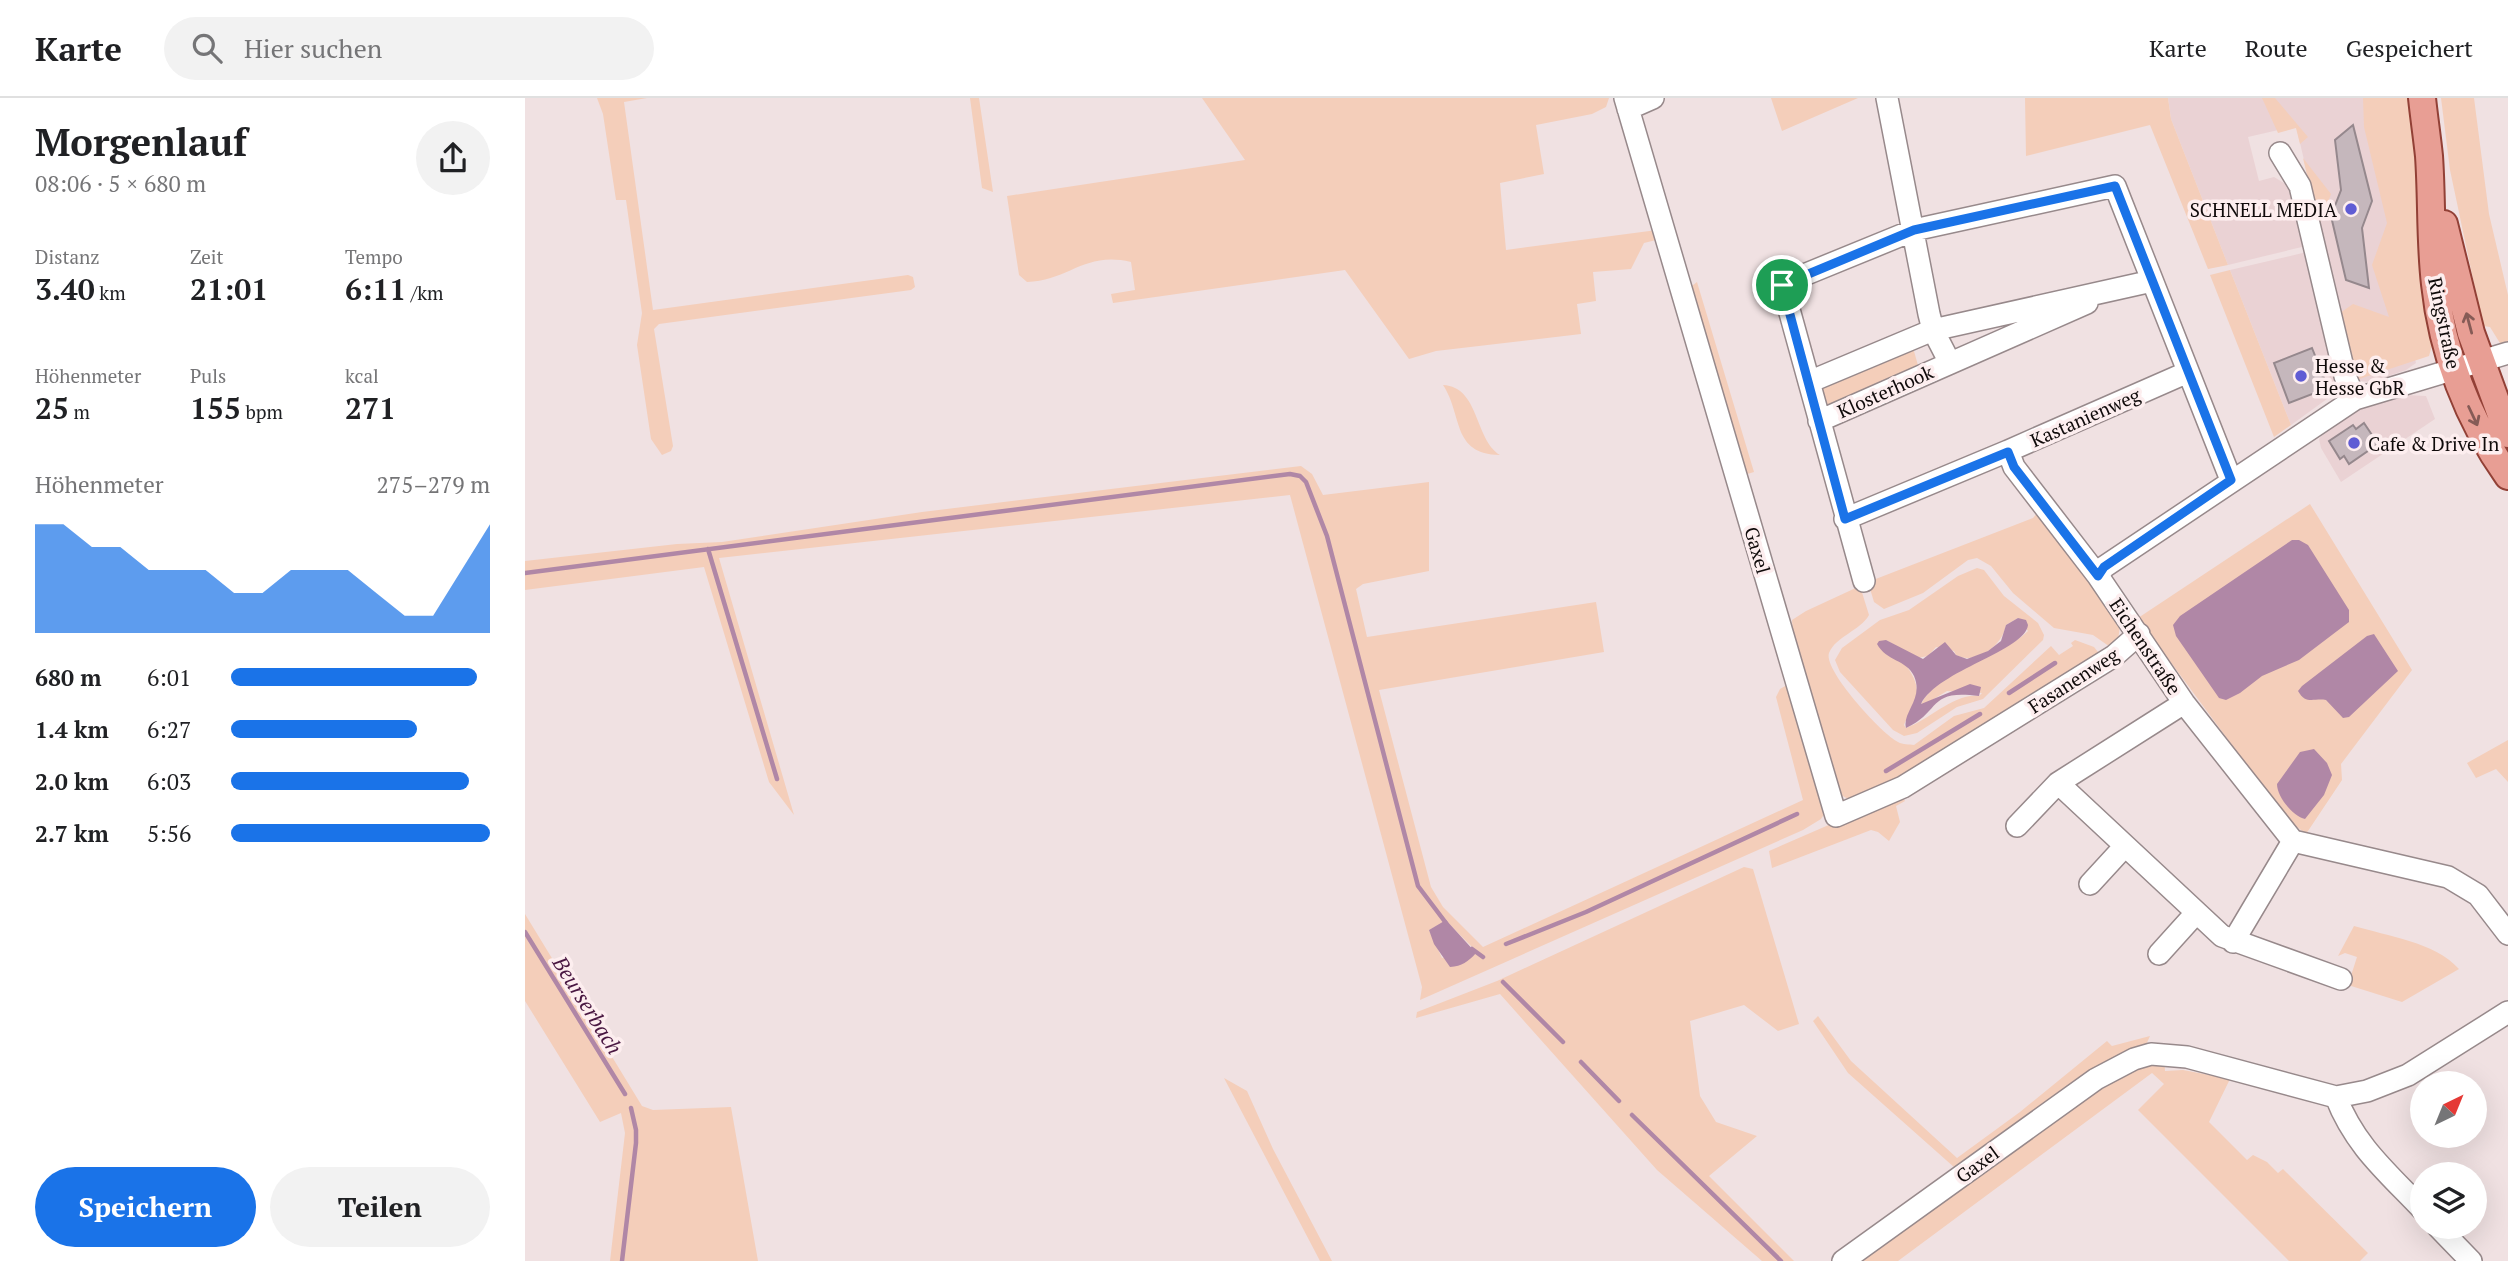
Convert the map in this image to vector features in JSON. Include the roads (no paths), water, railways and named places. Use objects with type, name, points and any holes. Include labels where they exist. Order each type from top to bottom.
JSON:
[{"type":"main road","name":"Ringstraße","points":[[2422,98],[2429,158],[2435,285],[2454,369],[2473,418],[2508,476]]},
{"type":"main road","name":"Ringstraße","points":[[2429,158],[2451,255],[2481,361],[2508,434]]},
{"type":"street","points":[[1626,103],[1653,98]]},
{"type":"street","points":[[1887,98],[1933,330],[1950,363],[2120,287]]},
{"type":"street","name":"Gaxel","points":[[1626,103],[1836,816],[1903,787],[2005,724]]},
{"type":"street","points":[[2280,153],[2300,186],[2345,376],[2355,399]]},
{"type":"street","points":[[1914,230],[2115,186],[2231,480]]},
{"type":"street","name":"Klosterhook","points":[[1864,581],[1782,285],[1914,230]]},
{"type":"street","points":[[1933,330],[2152,281]]},
{"type":"street","name":"Klosterhook","points":[[1809,382],[1933,330]]},
{"type":"street","points":[[2098,576],[2104,567],[2355,399],[2508,353]]},
{"type":"street","name":"Klosterhook","points":[[1819,421],[1950,363]]},
{"type":"street","name":"Kastanienweg","points":[[2098,576],[2014,467],[2008,452],[2187,372]]},
{"type":"street","points":[[1845,519],[2008,452]]},
{"type":"street","name":"Eichenstraße","points":[[2098,576],[2184,703],[2293,841]]},
{"type":"street","name":"Fasanenweg","points":[[2005,724],[2114,656],[2139,634]]},
{"type":"street","points":[[2017,826],[2058,783],[2184,703]]},
{"type":"street","points":[[2058,783],[2222,936],[2341,979]]},
{"type":"street","points":[[2233,942],[2293,841],[2448,877],[2478,895],[2508,934]]},
{"type":"street","points":[[2090,884],[2124,846]]},
{"type":"street","points":[[2159,954],[2196,913]]},
{"type":"street","points":[[2410,1196],[2359,1143],[2349,1129],[2336,1097],[2367,1091],[2408,1075],[2508,1012]]},
{"type":"street","name":"Gaxel","points":[[1843,1261],[2081,1089],[2134,1059],[2166,1053],[2211,1061],[2336,1097]]},
{"type":"street","points":[[2450,1239],[2471,1261]]},
{"type":"waterway","points":[[525,573],[1290,474],[1300,476],[1306,482],[1327,536],[1418,886],[1446,923]]},
{"type":"waterway","points":[[708,549],[777,779]]},
{"type":"waterway","points":[[2009,693],[2055,663]]},
{"type":"waterway","points":[[1886,771],[1980,714]]},
{"type":"waterway","points":[[1506,944],[1586,912],[1797,814]]},
{"type":"waterway","name":"Beurserbach","points":[[525,932],[625,1094]]},
{"type":"waterway","points":[[1472,949],[1483,957]]},
{"type":"waterway","points":[[1503,982],[1563,1042]]},
{"type":"waterway","points":[[1581,1062],[1619,1101]]},
{"type":"waterway","name":"Beurserbach","points":[[622,1261],[636,1143],[631,1108]]},
{"type":"waterway","points":[[1632,1115],[1781,1261]]},
{"type":"place","name":"SCHNELL MEDIA","points":[[2351,209]]},
{"type":"place","name":"Hesse & Hesse GbR","points":[[2301,376]]},
{"type":"place","name":"Cafe & Drive In","points":[[2354,443]]}]
